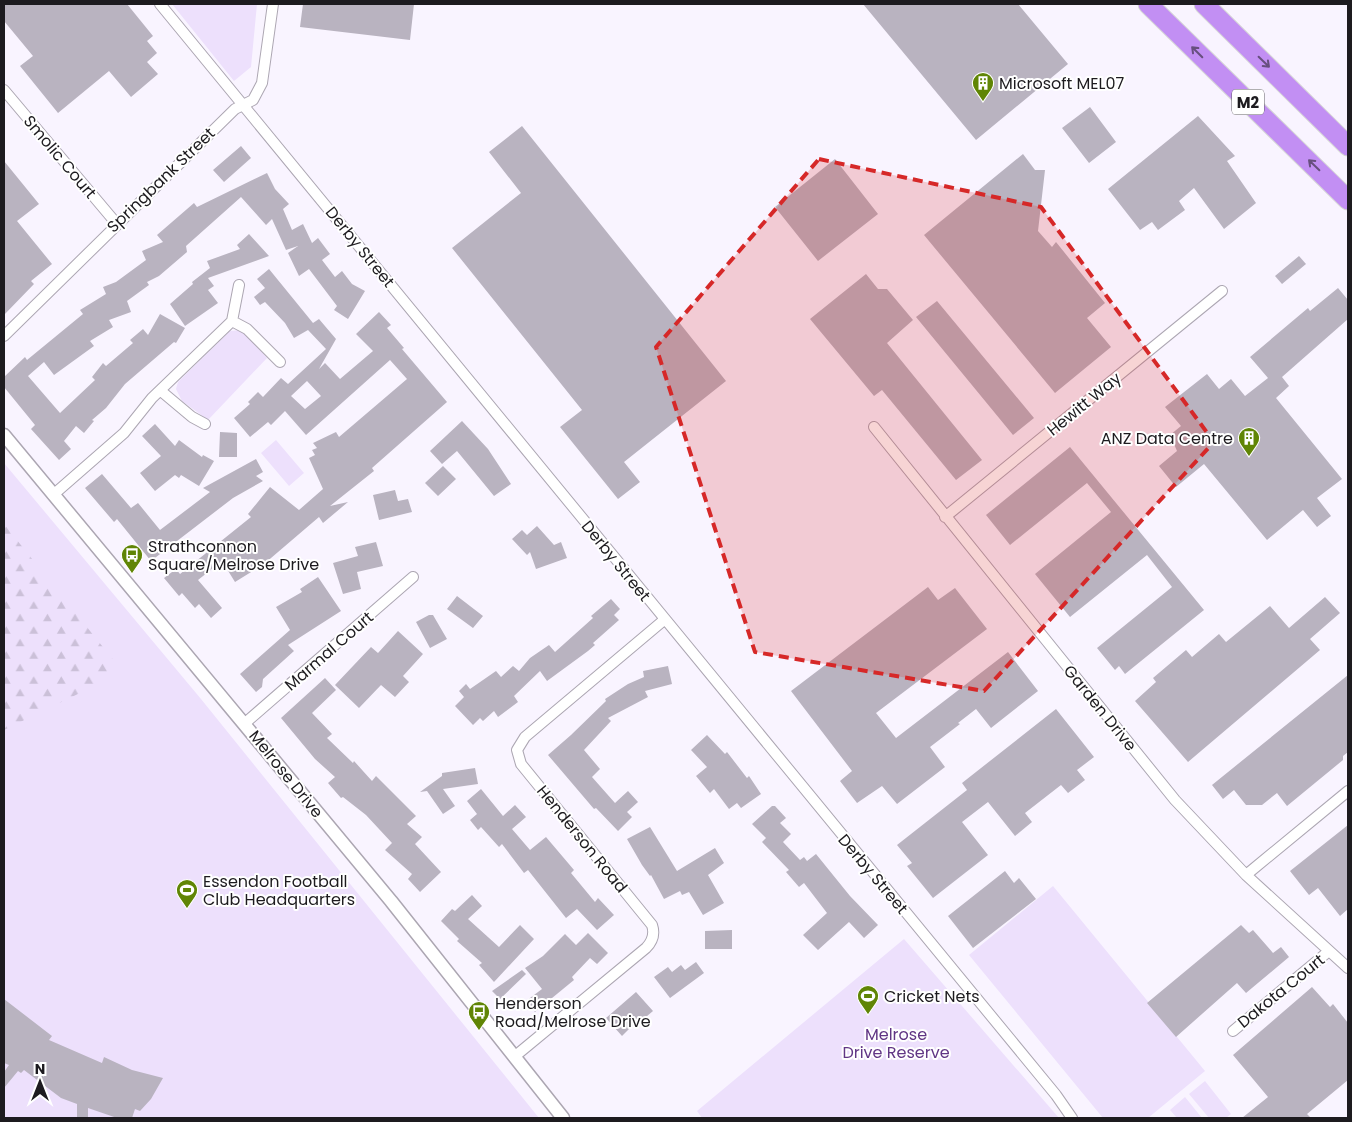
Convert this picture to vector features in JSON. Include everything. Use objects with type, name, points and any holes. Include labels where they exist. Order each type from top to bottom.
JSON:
[{"type":"highway","name":"M2","points":[[1148,4],[1348,200]]},
{"type":"highway","name":"M2","points":[[1204,4],[1346,142]]},
{"type":"street","name":"Derby Street","points":[[160,4],[1056,1095],[1072,1118]]},
{"type":"street","name":"Springbank Street","points":[[4,336],[116,223],[235,109],[253,100],[262,83],[273,4]]},
{"type":"street","name":"Smolic Court","points":[[4,90],[116,223]]},
{"type":"street","points":[[53,495],[124,433],[152,398],[232,321],[239,285]]},
{"type":"street","name":"Hewitt Way","points":[[945,517],[1222,291]]},
{"type":"street","points":[[232,321],[247,328],[280,362]]},
{"type":"street","points":[[161,391],[192,417],[205,424]]},
{"type":"street","name":"Garden Drive","points":[[874,427],[1175,800],[1246,875],[1348,968]]},
{"type":"street","name":"Melrose Drive","points":[[4,435],[391,901],[563,1118]]},
{"type":"street","name":"Marmal Court","points":[[244,724],[413,578]]},
{"type":"street","name":"Henderson Road","points":[[514,1057],[646,948],[651,943],[654,930],[652,925],[521,764],[517,750],[519,744],[664,620]]},
{"type":"street","points":[[1246,875],[1348,791]]},
{"type":"street","name":"Dakota Court","points":[[1233,1030],[1329,951]]},
{"type":"highlighted area","points":[[819,159],[1041,207],[1214,442],[984,691],[755,652],[656,347]]},
{"type":"green space","points":[[172,4],[257,4],[251,67],[234,81]]},
{"type":"green space","points":[[242,330],[267,358],[208,420],[182,401],[176,389],[178,382],[230,331]]},
{"type":"green space","points":[[276,440],[304,473],[289,486],[261,453]]},
{"type":"green space","name":"Essendon Football Club Headquarters","points":[[4,463],[201,699],[539,1118],[4,1118]]},
{"type":"green space","points":[[4,524],[123,672],[4,730]]},
{"type":"green space","points":[[1053,886],[1205,1071],[1148,1118],[1103,1118],[969,955]]},
{"type":"green space","name":"Melrose Drive Reserve","points":[[904,939],[1059,1118],[702,1118],[697,1111]]},
{"type":"green space","points":[[1205,1081],[1231,1114],[1226,1118],[1209,1118],[1189,1094]]},
{"type":"green space","points":[[1185,1097],[1202,1118],[1177,1118],[1170,1110]]},
{"type":"building","points":[[4,4],[127,4],[153,36],[147,41],[157,53],[147,62],[158,74],[131,97],[109,71],[58,113],[20,66],[33,56],[4,21]]},
{"type":"building","points":[[303,4],[414,4],[410,40],[300,27]]},
{"type":"building","name":"Microsoft MEL07","points":[[863,4],[1018,4],[1068,64],[976,140]]},
{"type":"building","points":[[1090,107],[1116,142],[1089,163],[1062,128]]},
{"type":"building","points":[[1198,116],[1235,156],[1227,161],[1256,203],[1224,229],[1194,188],[1179,201],[1185,210],[1158,230],[1152,222],[1140,230],[1108,189]]},
{"type":"building","points":[[522,126],[726,381],[624,462],[640,482],[618,499],[560,427],[582,410],[452,248],[521,193],[489,152]]},
{"type":"building","points":[[241,146],[251,158],[224,182],[213,170]]},
{"type":"building","points":[[1023,154],[1035,170],[1045,170],[1038,231],[1052,247],[1056,242],[1105,303],[1087,318],[1111,347],[1055,393],[924,235]]},
{"type":"building","points":[[835,159],[878,214],[818,261],[775,207]]},
{"type":"building","points":[[4,161],[39,204],[17,221],[52,264],[31,281],[34,284],[4,315]]},
{"type":"building","points":[[267,173],[275,189],[289,204],[283,209],[292,230],[303,224],[312,243],[318,238],[330,254],[322,260],[335,277],[342,271],[352,284],[365,291],[348,319],[334,310],[337,306],[309,269],[299,276],[288,253],[298,246],[286,250],[272,219],[266,225],[241,197],[186,246],[187,252],[159,276],[147,282],[149,285],[127,301],[131,312],[109,320],[113,327],[90,341],[94,346],[54,375],[44,362],[28,376],[60,413],[95,380],[92,377],[103,363],[106,366],[133,343],[130,340],[143,329],[148,335],[160,314],[185,328],[176,343],[174,342],[125,384],[106,408],[92,420],[94,421],[84,433],[76,426],[64,441],[71,449],[59,460],[31,429],[35,425],[4,387],[4,377],[25,357],[27,360],[83,314],[80,310],[106,294],[103,287],[116,282],[146,260],[142,251],[163,242],[157,235],[194,203],[197,207]]},
{"type":"building","points":[[249,234],[269,256],[208,278],[214,286],[208,290],[218,303],[185,326],[170,304],[193,284],[192,282],[210,268],[207,261],[240,249],[237,245]]},
{"type":"building","points":[[1299,256],[1306,264],[1282,284],[1275,276]]},
{"type":"building","points":[[269,269],[313,323],[319,319],[336,339],[319,369],[325,363],[340,379],[373,351],[356,334],[379,312],[391,325],[387,328],[404,348],[402,349],[447,402],[372,468],[374,471],[330,506],[348,502],[323,523],[319,517],[264,564],[235,582],[222,561],[198,580],[222,608],[211,618],[199,604],[195,608],[182,593],[179,596],[164,578],[176,569],[180,574],[251,517],[248,514],[270,487],[299,510],[323,489],[309,458],[315,455],[312,450],[317,448],[313,443],[336,432],[339,437],[407,379],[390,360],[306,435],[285,411],[271,425],[268,422],[250,437],[234,418],[250,404],[248,402],[258,392],[263,397],[281,378],[288,384],[326,349],[308,330],[294,338],[285,323],[265,302],[260,305],[254,297],[265,288],[257,279]],"holes":[[[307,381],[321,396],[305,409],[291,396]]]},
{"type":"building","points":[[866,274],[878,289],[887,289],[913,320],[887,343],[982,460],[956,480],[882,390],[874,396],[810,319]]},
{"type":"building","name":"ANZ Data Centre","points":[[1338,288],[1348,300],[1348,319],[1282,377],[1289,386],[1276,398],[1342,479],[1317,498],[1331,516],[1317,527],[1303,510],[1267,540],[1204,464],[1176,487],[1159,466],[1177,451],[1170,435],[1181,426],[1165,407],[1207,374],[1219,389],[1231,379],[1245,396],[1268,378],[1250,357],[1308,308],[1310,311]]},
{"type":"building","points":[[937,301],[1034,418],[1013,435],[916,317]]},
{"type":"building","points":[[462,421],[488,449],[511,484],[494,496],[457,451],[442,464],[430,451]]},
{"type":"building","points":[[155,424],[175,446],[179,440],[202,457],[203,455],[214,461],[199,486],[181,475],[179,478],[175,475],[155,491],[140,473],[161,456],[142,436]]},
{"type":"building","points":[[220,432],[237,433],[237,457],[219,457]]},
{"type":"building","points":[[1070,447],[1204,610],[1125,674],[1119,666],[1115,670],[1097,648],[1172,587],[1147,555],[1070,617],[1035,574],[1111,512],[1087,483],[1010,545],[986,515]]},
{"type":"building","points":[[256,459],[263,472],[256,476],[263,481],[233,498],[151,561],[117,519],[114,522],[85,488],[102,474],[131,508],[138,503],[160,530],[210,492],[203,488]]},
{"type":"building","points":[[443,466],[456,479],[438,496],[425,483]]},
{"type":"building","points":[[395,490],[398,501],[408,499],[412,512],[379,520],[373,495]]},
{"type":"building","points":[[537,526],[554,545],[561,542],[567,558],[536,569],[530,552],[527,555],[512,539],[522,530],[527,535]]},
{"type":"building","points":[[376,542],[383,566],[357,572],[361,589],[343,594],[333,563],[358,556],[355,547]]},
{"type":"building","points":[[318,577],[341,611],[288,645],[294,651],[263,679],[262,687],[256,692],[240,674],[290,630],[276,607],[302,592],[300,589]]},
{"type":"building","points":[[928,587],[938,600],[955,588],[987,629],[876,713],[896,738],[1008,652],[1038,691],[991,728],[976,709],[958,723],[960,724],[930,747],[945,767],[897,804],[882,786],[857,803],[840,781],[852,771],[791,691]]},
{"type":"building","points":[[457,596],[483,616],[473,628],[447,609]]},
{"type":"building","points":[[1325,597],[1340,613],[1310,639],[1320,650],[1188,762],[1135,701],[1156,682],[1153,678],[1186,650],[1192,657],[1219,634],[1226,642],[1270,606],[1289,628]]},
{"type":"building","points":[[611,599],[620,609],[614,615],[619,620],[593,643],[595,645],[588,651],[547,681],[540,671],[514,696],[518,702],[498,717],[494,711],[483,721],[480,718],[473,725],[455,706],[464,697],[459,691],[466,684],[470,689],[496,671],[501,677],[513,666],[519,671],[530,658],[549,645],[555,652]]},
{"type":"building","points":[[429,615],[433,615],[447,639],[430,648],[416,622]]},
{"type":"building","points":[[398,631],[423,654],[403,676],[409,682],[395,697],[381,685],[359,708],[335,685],[371,647],[378,653]]},
{"type":"building","points":[[668,666],[672,684],[645,691],[648,697],[608,718],[611,721],[584,750],[600,769],[592,777],[615,803],[628,791],[638,802],[627,812],[632,817],[618,831],[596,808],[594,809],[548,755],[606,701],[605,699],[628,684],[644,677],[643,671]]},
{"type":"building","points":[[1348,675],[1348,752],[1343,756],[1343,760],[1287,806],[1277,793],[1262,805],[1246,805],[1234,790],[1223,799],[1212,785]]},
{"type":"building","points":[[325,678],[336,690],[312,713],[332,734],[327,738],[353,763],[354,761],[372,781],[376,776],[416,816],[407,824],[422,837],[415,844],[441,872],[420,892],[408,879],[412,874],[385,850],[392,843],[366,815],[343,797],[341,798],[328,783],[335,777],[315,759],[281,718]]},
{"type":"building","points":[[1056,709],[1094,757],[1077,770],[1085,780],[1068,793],[1061,785],[1025,813],[1032,822],[1015,836],[988,802],[962,822],[988,855],[933,898],[907,866],[912,863],[897,845],[967,790],[962,783]]},
{"type":"building","points":[[707,735],[725,754],[727,752],[747,778],[749,776],[761,794],[741,808],[737,803],[729,809],[714,789],[710,793],[696,776],[707,767],[691,750]]},
{"type":"building","points":[[475,768],[478,784],[443,789],[455,806],[443,814],[427,791],[420,792],[442,776],[442,773]]},
{"type":"building","points":[[481,789],[503,816],[515,805],[526,817],[512,829],[530,850],[546,837],[574,870],[571,873],[595,902],[598,898],[614,915],[597,930],[577,909],[566,918],[528,870],[524,873],[502,844],[499,847],[481,827],[478,830],[470,820],[477,814],[467,801]]},
{"type":"building","points":[[772,806],[775,806],[786,818],[780,823],[791,834],[783,842],[800,860],[804,857],[807,861],[816,854],[850,896],[878,925],[864,938],[849,922],[818,950],[803,935],[827,913],[804,883],[799,887],[786,872],[789,870],[762,842],[766,838],[752,824]]},
{"type":"building","points":[[1348,825],[1348,909],[1340,916],[1318,888],[1309,895],[1290,871]]},
{"type":"building","points":[[650,827],[677,871],[715,848],[724,863],[708,875],[724,903],[703,915],[689,892],[682,895],[680,891],[664,899],[651,875],[642,865],[627,839]]},
{"type":"building","points":[[1005,871],[1014,883],[1019,878],[1036,899],[973,948],[948,916]]},
{"type":"building","points":[[472,895],[482,906],[468,919],[499,947],[520,925],[534,939],[494,982],[479,965],[482,963],[457,941],[459,939],[441,921],[452,909],[455,911]]},
{"type":"building","points":[[1241,925],[1249,933],[1253,930],[1273,953],[1281,947],[1289,957],[1246,993],[1237,983],[1176,1037],[1147,1003]]},
{"type":"building","points":[[732,930],[732,949],[705,949],[705,931]]},
{"type":"building","points":[[588,933],[608,953],[597,964],[590,958],[572,977],[574,980],[535,1012],[526,1001],[542,989],[525,968],[543,956],[565,934],[576,945]]},
{"type":"building","points":[[696,962],[704,973],[670,998],[654,977],[668,967],[672,972],[681,965],[685,970]]},
{"type":"building","points":[[522,970],[526,974],[500,999],[492,991]]},
{"type":"building","points":[[1312,987],[1330,1007],[1333,1004],[1348,1023],[1348,1080],[1307,1114],[1311,1118],[1242,1118],[1268,1097],[1233,1055]]},
{"type":"building","points":[[636,992],[653,1011],[640,1022],[638,1020],[622,1036],[606,1018]]},
{"type":"building","points":[[4,999],[52,1036],[49,1040],[102,1063],[104,1057],[132,1070],[163,1078],[151,1099],[140,1111],[135,1109],[132,1118],[117,1118],[88,1108],[88,1118],[77,1118],[77,1104],[61,1098],[24,1070],[21,1073],[18,1071],[4,1088],[4,1072],[9,1065],[4,1063]]},
{"type":"place","name":"Microsoft MEL07","points":[[983,102]]},
{"type":"place","name":"ANZ Data Centre","points":[[1249,457]]},
{"type":"place","name":"Strathconnon Square/Melrose Drive","points":[[132,574]]},
{"type":"place","name":"Essendon Football Club Headquarters","points":[[187,909]]},
{"type":"place","name":"Cricket Nets","points":[[868,1015]]},
{"type":"place","name":"Henderson Road/Melrose Drive","points":[[479,1031]]}]
